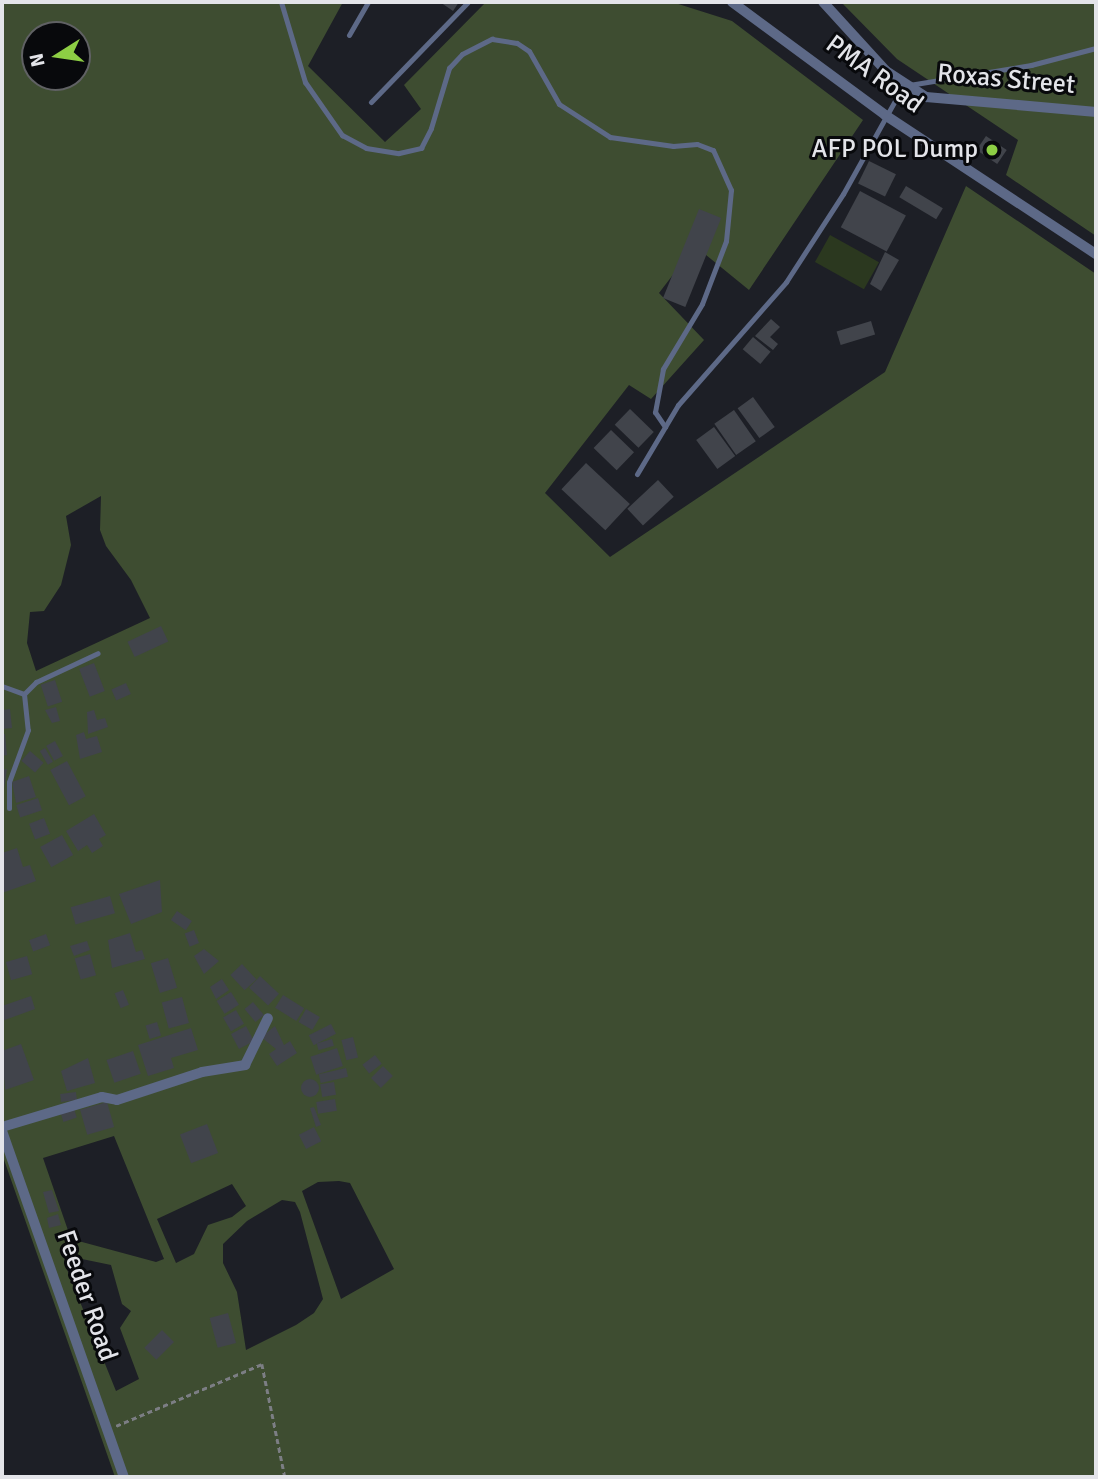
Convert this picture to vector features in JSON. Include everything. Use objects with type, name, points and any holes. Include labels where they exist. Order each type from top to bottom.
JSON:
[{"type":"street","name":"PMA Road","points":[[733,2],[885,115],[1096,254]]},
{"type":"street","name":"Roxas Street","points":[[823,2],[904,86],[926,97],[1096,112]]},
{"type":"street","points":[[2,1129],[102,1097],[117,1100],[202,1072],[245,1065],[268,1018]]},
{"type":"street","name":"Feeder Road","points":[[2,1129],[124,1477]]},
{"type":"lane","points":[[281,2],[310,91],[342,135],[366,148],[399,153],[421,148],[431,128],[449,68],[462,54],[492,39],[517,43],[529,51],[559,104],[610,137],[673,146],[697,144],[713,150],[732,190],[726,241],[702,304],[663,369],[655,412],[665,427]]},
{"type":"lane","points":[[349,35],[368,2]]},
{"type":"lane","points":[[371,102],[468,2]]},
{"type":"lane","points":[[637,474],[678,405],[786,282],[843,194],[885,115],[904,86],[1031,65],[1096,48]]},
{"type":"lane","points":[[23,694],[36,682],[98,653]]},
{"type":"lane","points":[[2,687],[23,694]]},
{"type":"lane","points":[[9,808],[9,782],[28,730],[23,694]]},
{"type":"path","points":[[107,1430],[262,1364],[285,1477]]},
{"type":"green space","points":[[2,2],[343,2],[308,66],[385,142],[421,109],[404,85],[486,2],[672,2],[732,21],[863,120],[749,290],[695,246],[659,293],[704,340],[651,399],[629,385],[545,493],[610,557],[885,372],[966,186],[1096,274],[1096,1477],[115,1477],[2,1154]],"holes":[[[101,496],[100,530],[106,546],[131,580],[150,618],[36,671],[27,643],[30,612],[44,611],[61,585],[71,545],[66,516]],[[114,1136],[164,1259],[156,1262],[71,1239],[43,1158]],[[318,1182],[350,1183],[394,1269],[341,1299],[302,1191]],[[232,1184],[246,1206],[232,1217],[208,1225],[194,1254],[176,1263],[157,1219]],[[282,1200],[295,1202],[323,1299],[314,1313],[296,1325],[246,1350],[237,1292],[223,1263],[223,1244],[247,1221]],[[82,1259],[111,1265],[122,1304],[131,1311],[120,1328],[139,1379],[116,1391],[66,1267]]]},
{"type":"green space","points":[[841,2],[1096,2],[1096,236],[1006,175],[1018,140],[897,59]]},
{"type":"green space","points":[[830,235],[879,262],[864,289],[815,262]]},
{"type":"building","points":[[440,2],[459,2],[453,11]]},
{"type":"building","name":"AFP POL Dump","points":[[986,136],[1007,150],[997,164],[976,150]]},
{"type":"building","points":[[869,161],[896,174],[885,197],[858,183]]},
{"type":"building","points":[[906,186],[943,208],[936,219],[899,197]]},
{"type":"building","points":[[860,191],[906,215],[887,252],[841,227]]},
{"type":"building","points":[[699,209],[721,218],[685,307],[663,298]]},
{"type":"building","points":[[885,252],[899,260],[881,291],[870,284]]},
{"type":"building","points":[[771,319],[780,327],[770,337],[778,344],[773,350],[755,336]]},
{"type":"building","points":[[871,321],[875,334],[841,345],[837,332]]},
{"type":"building","points":[[753,337],[771,352],[760,364],[743,349]]},
{"type":"building","points":[[753,397],[775,427],[759,438],[738,408]]},
{"type":"building","points":[[630,409],[654,432],[638,448],[615,425]]},
{"type":"building","points":[[734,410],[756,441],[736,455],[714,424]]},
{"type":"building","points":[[714,427],[735,456],[717,469],[696,440]]},
{"type":"building","points":[[611,430],[634,452],[617,470],[594,448]]},
{"type":"building","points":[[586,463],[630,504],[605,530],[561,489]]},
{"type":"building","points":[[658,480],[674,497],[643,525],[627,509]]},
{"type":"building","points":[[161,626],[168,641],[135,657],[127,642]]},
{"type":"building","points":[[94,663],[105,691],[90,697],[79,669]]},
{"type":"building","points":[[55,680],[62,702],[48,707],[41,685]]},
{"type":"building","points":[[126,683],[131,694],[116,700],[111,690]]},
{"type":"building","points":[[56,707],[60,721],[52,723],[45,710]]},
{"type":"building","points":[[10,709],[12,728],[2,729],[2,710]]},
{"type":"building","points":[[94,710],[97,720],[105,718],[108,727],[88,734],[87,712]]},
{"type":"building","points":[[84,732],[86,739],[97,736],[102,752],[80,759],[76,735]]},
{"type":"building","points":[[2,734],[5,734],[7,755],[2,756]]},
{"type":"building","points":[[55,741],[63,756],[54,761],[46,746]]},
{"type":"building","points":[[45,748],[53,762],[48,765],[40,751]]},
{"type":"building","points":[[30,751],[44,763],[35,773],[21,761]]},
{"type":"building","points":[[67,761],[86,796],[69,805],[50,770]]},
{"type":"building","points":[[7,769],[3,796],[2,796],[2,770]]},
{"type":"building","points":[[29,776],[36,797],[16,803],[12,782]]},
{"type":"building","points":[[38,798],[42,810],[20,817],[16,805]]},
{"type":"building","points":[[94,814],[106,835],[99,839],[103,846],[92,853],[87,845],[78,851],[66,831]]},
{"type":"building","points":[[44,818],[50,834],[35,840],[29,824]]},
{"type":"building","points":[[62,835],[73,855],[51,867],[40,847]]},
{"type":"building","points":[[17,848],[23,867],[30,865],[36,881],[2,893],[2,853]]},
{"type":"building","points":[[160,880],[162,912],[131,924],[119,894]]},
{"type":"building","points":[[110,896],[115,913],[76,925],[71,907]]},
{"type":"building","points":[[177,911],[192,921],[186,930],[171,920]]},
{"type":"building","points":[[194,930],[199,943],[190,947],[185,934]]},
{"type":"building","points":[[130,933],[136,952],[142,950],[145,959],[112,968],[108,940]]},
{"type":"building","points":[[46,934],[50,945],[33,951],[29,940]]},
{"type":"building","points":[[87,941],[90,950],[74,956],[70,946]]},
{"type":"building","points":[[204,949],[219,961],[204,974],[194,956]]},
{"type":"building","points":[[90,954],[96,975],[81,980],[75,958]]},
{"type":"building","points":[[27,956],[32,974],[11,980],[6,962]]},
{"type":"building","points":[[168,958],[177,988],[160,993],[151,963]]},
{"type":"building","points":[[242,964],[256,979],[245,990],[230,975]]},
{"type":"building","points":[[260,976],[279,994],[268,1005],[249,988]]},
{"type":"building","points":[[222,979],[229,990],[216,999],[210,987]]},
{"type":"building","points":[[123,990],[129,1005],[121,1008],[115,993]]},
{"type":"building","points":[[231,992],[239,1005],[225,1014],[217,1001]]},
{"type":"building","points":[[283,995],[304,1008],[296,1021],[275,1008]]},
{"type":"building","points":[[31,996],[35,1009],[2,1021],[2,1006]]},
{"type":"building","points":[[182,997],[189,1023],[169,1029],[162,1002]]},
{"type":"building","points":[[253,1002],[264,1015],[256,1022],[245,1009]]},
{"type":"building","points":[[306,1009],[320,1017],[312,1030],[298,1022]]},
{"type":"building","points":[[236,1010],[244,1024],[231,1031],[223,1018]]},
{"type":"building","points":[[157,1022],[161,1035],[150,1039],[146,1026]]},
{"type":"building","points":[[331,1024],[336,1034],[314,1045],[309,1035]]},
{"type":"building","points":[[246,1026],[254,1041],[239,1049],[231,1034]]},
{"type":"building","points":[[275,1026],[284,1045],[290,1041],[297,1053],[277,1066],[269,1054],[276,1049],[261,1037]]},
{"type":"building","points":[[191,1028],[198,1050],[171,1058],[174,1068],[148,1076],[138,1045]]},
{"type":"building","points":[[353,1037],[358,1057],[346,1060],[341,1040]]},
{"type":"building","points":[[332,1039],[334,1046],[319,1050],[317,1043]]},
{"type":"building","points":[[21,1044],[34,1080],[5,1090],[2,1051]]},
{"type":"building","points":[[337,1048],[343,1066],[316,1075],[310,1057]]},
{"type":"building","points":[[133,1051],[141,1074],[114,1083],[107,1060]]},
{"type":"building","points":[[375,1055],[382,1064],[369,1074],[362,1065]]},
{"type":"building","points":[[88,1058],[95,1083],[67,1091],[61,1071]]},
{"type":"building","points":[[383,1066],[393,1076],[381,1088],[371,1078]]},
{"type":"building","points":[[346,1068],[348,1077],[321,1083],[319,1074]]},
{"type":"building","points":[[310,1079],[316,1082],[319,1088],[316,1094],[310,1097],[304,1094],[301,1088],[304,1082]]},
{"type":"building","points":[[334,1082],[336,1095],[322,1097],[320,1084]]},
{"type":"building","points":[[76,1092],[77,1100],[61,1102],[60,1094]]},
{"type":"building","points":[[335,1099],[337,1111],[318,1114],[316,1102]]},
{"type":"building","points":[[107,1102],[114,1127],[87,1135],[80,1110]]},
{"type":"building","points":[[314,1107],[321,1125],[316,1127],[310,1108]]},
{"type":"building","points":[[74,1109],[77,1118],[63,1122],[61,1113]]},
{"type":"building","points":[[207,1124],[218,1153],[191,1163],[180,1134]]},
{"type":"building","points":[[314,1127],[321,1141],[306,1149],[299,1135]]},
{"type":"building","points":[[52,1190],[59,1211],[49,1213],[43,1192]]},
{"type":"building","points":[[58,1214],[61,1225],[49,1228],[47,1218]]},
{"type":"building","points":[[228,1313],[236,1343],[218,1348],[210,1318]]},
{"type":"building","points":[[162,1330],[174,1342],[156,1360],[144,1348]]},
{"type":"place","name":"AFP POL Dump","points":[[992,150]]}]
